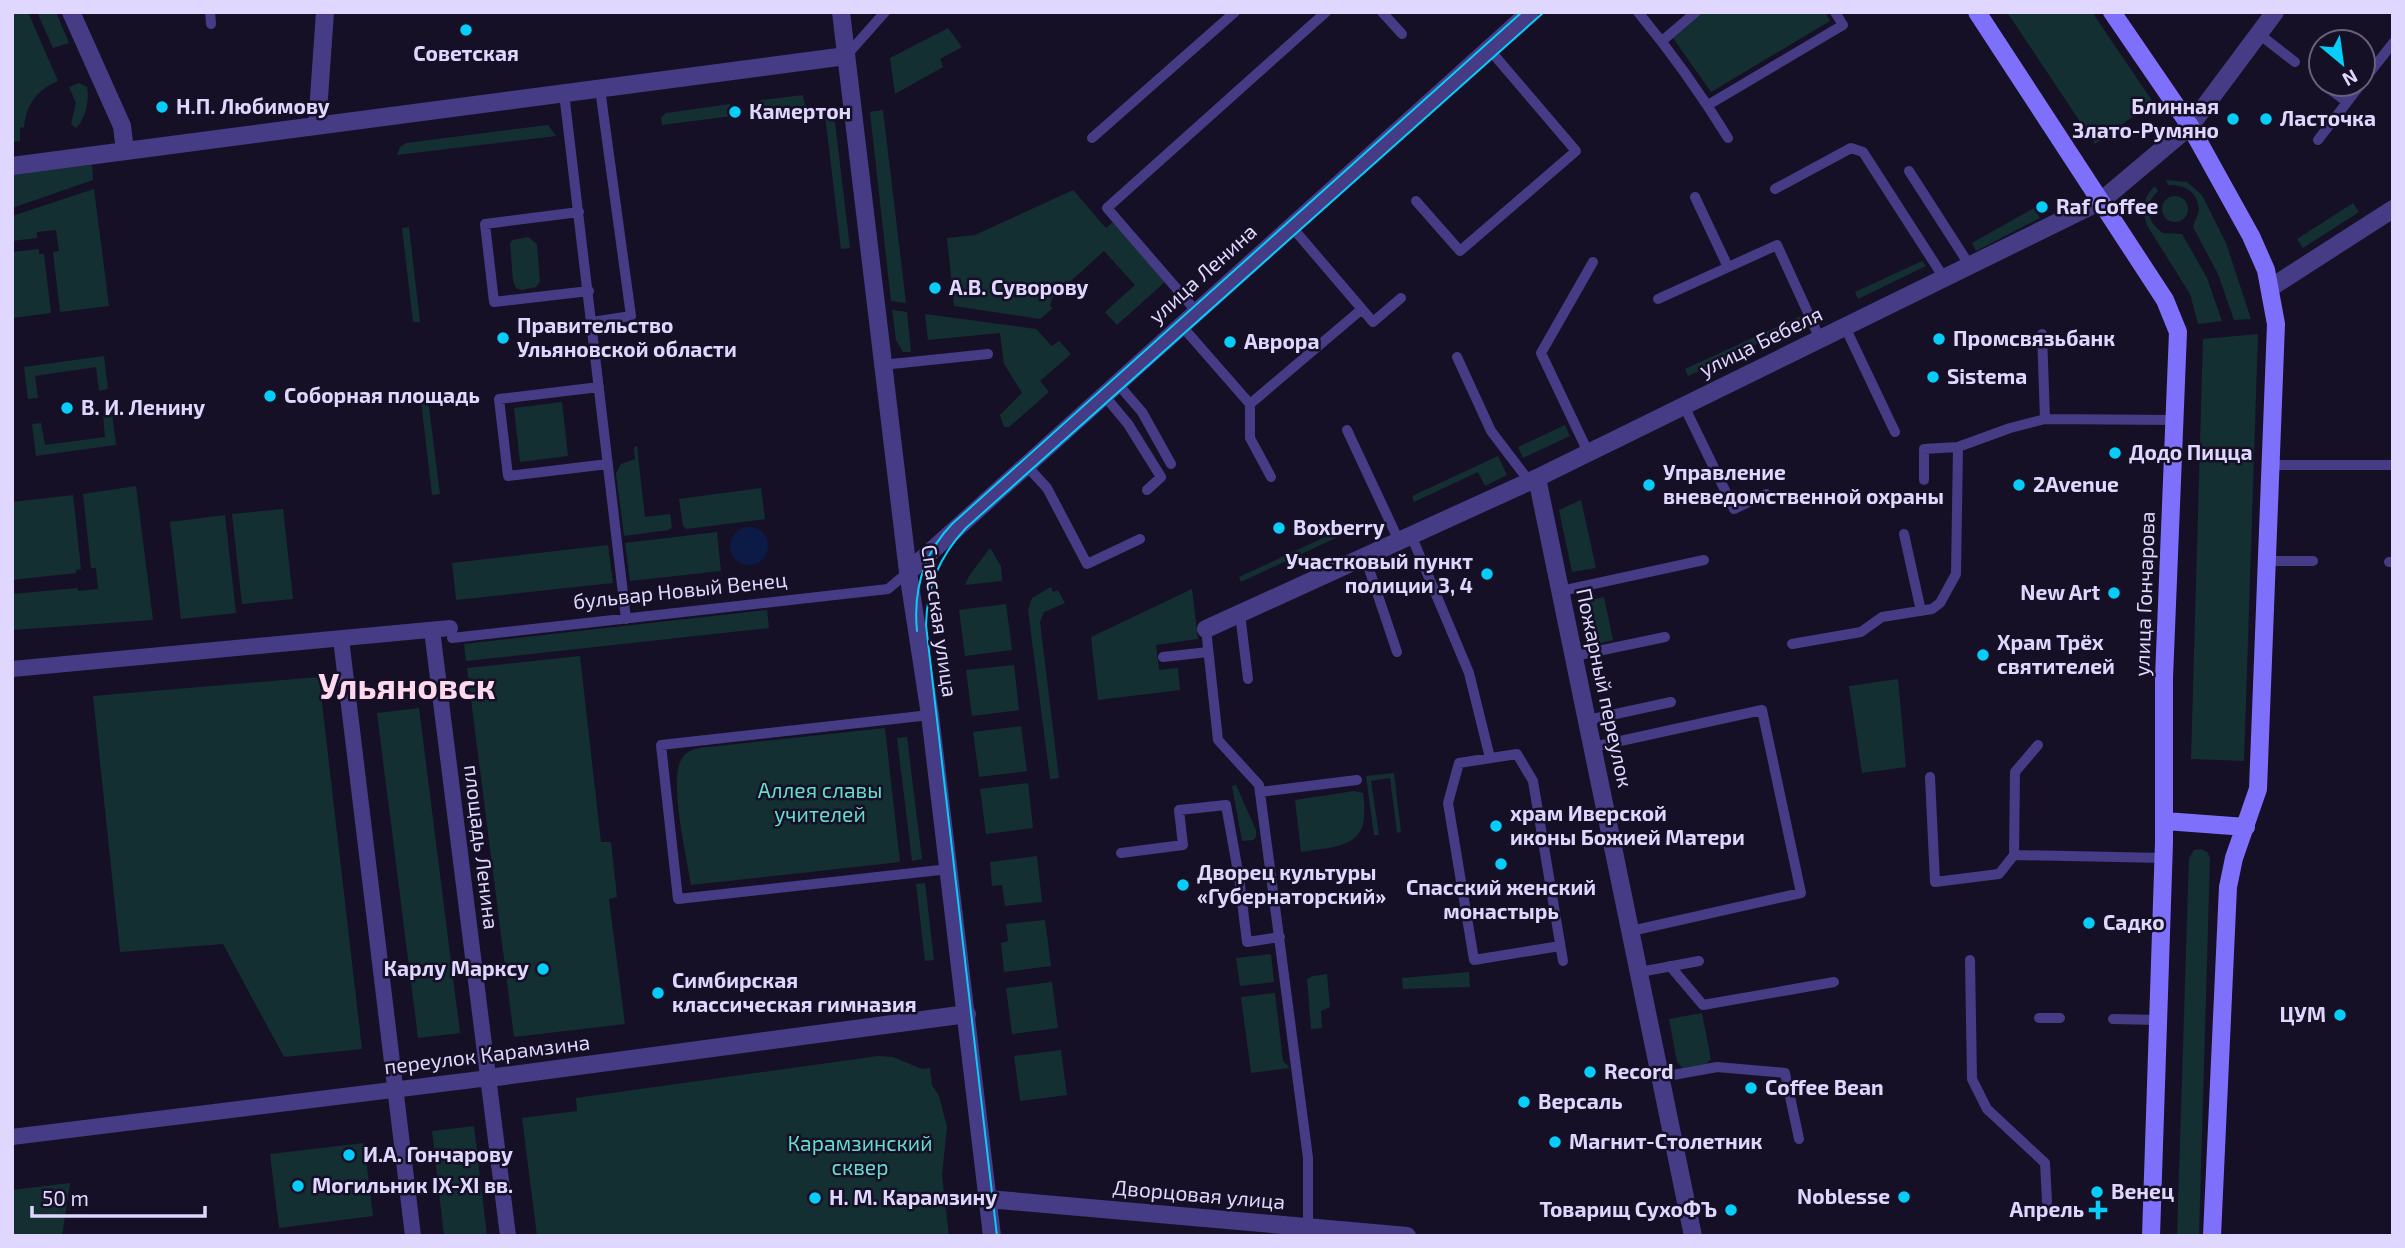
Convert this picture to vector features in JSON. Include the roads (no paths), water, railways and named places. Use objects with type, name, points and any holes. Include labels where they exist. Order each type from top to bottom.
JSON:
[{"type":"main road","name":"улица Гончарова","points":[[1977,12],[2165,300],[2178,332],[2164,677],[2165,821],[2151,1236]]},
{"type":"main road","points":[[2112,12],[2190,126],[2251,236],[2266,270],[2276,324],[2258,789],[2234,858],[2228,887],[2211,1236]]},
{"type":"main road","points":[[2165,821],[2246,827]]},
{"type":"street","points":[[71,12],[122,126],[125,151]]},
{"type":"street","points":[[317,126],[325,12]]},
{"type":"street","name":"Спасская улица","points":[[841,12],[882,365],[908,572],[930,715],[992,1236]]},
{"type":"street","name":"улица Бебеля","points":[[1206,629],[1533,480],[2101,201],[2190,126],[2275,12]]},
{"type":"street","name":"улица Ленина","points":[[908,572],[1180,324],[1489,49],[1522,15]]},
{"type":"street","points":[[12,166],[846,56]]},
{"type":"street","points":[[2270,288],[2393,209]]},
{"type":"street","name":"Пожарный переулок","points":[[1533,480],[1561,592],[1693,1236]]},
{"type":"street","points":[[12,669],[432,630],[451,633]]},
{"type":"street","name":"площадь Ленина","points":[[432,630],[508,1236]]},
{"type":"street","points":[[341,639],[413,1236]]},
{"type":"street","name":"переулок Карамзина","points":[[12,1137],[489,1078],[967,1014]]},
{"type":"street","name":"Дворцовая улица","points":[[988,1199],[1398,1235]]},
{"type":"lane","points":[[846,56],[886,12]]},
{"type":"lane","points":[[1092,138],[1235,12]]},
{"type":"lane","points":[[1196,311],[1107,208],[1326,12]]},
{"type":"lane","points":[[1382,12],[1402,34]]},
{"type":"lane","points":[[1638,12],[1708,105],[1728,138]]},
{"type":"lane","points":[[1662,41],[1696,12]]},
{"type":"lane","points":[[1708,105],[1843,25],[1835,12]]},
{"type":"lane","points":[[2259,34],[2295,62]]},
{"type":"lane","points":[[2377,64],[2393,43]]},
{"type":"lane","points":[[1416,201],[1460,251],[1576,150],[1489,49]]},
{"type":"lane","points":[[592,322],[631,316],[600,89]]},
{"type":"lane","points":[[564,93],[626,619]]},
{"type":"lane","points":[[2342,98],[2347,102]]},
{"type":"lane","points":[[2318,140],[2350,98]]},
{"type":"lane","points":[[1774,189],[1851,148],[1863,152],[1944,278]]},
{"type":"lane","points":[[1909,171],[1970,266]]},
{"type":"lane","points":[[1695,197],[1728,267]]},
{"type":"lane","points":[[579,212],[485,224],[494,302],[589,291]]},
{"type":"lane","points":[[1291,226],[1373,322],[1401,298]]},
{"type":"lane","points":[[1658,299],[1777,244],[1820,339]]},
{"type":"lane","points":[[1588,452],[1541,352],[1593,262]]},
{"type":"lane","points":[[1250,404],[1362,309]]},
{"type":"lane","points":[[1180,324],[1250,404],[1250,438],[1272,477]]},
{"type":"lane","points":[[1844,327],[1895,432]]},
{"type":"lane","points":[[2042,334],[2045,419]]},
{"type":"lane","points":[[882,365],[988,354]]},
{"type":"lane","points":[[1457,357],[1491,431],[1533,480]]},
{"type":"lane","points":[[599,387],[499,399],[508,476],[608,464]]},
{"type":"lane","points":[[1109,388],[1142,412],[1171,464]]},
{"type":"lane","points":[[1109,388],[1161,477],[1147,490]]},
{"type":"lane","points":[[1684,406],[1734,509],[1766,494]]},
{"type":"lane","points":[[1924,480],[1924,449],[1958,447],[2010,428],[2045,419],[2175,420]]},
{"type":"lane","points":[[1347,430],[1405,538],[1469,673],[1490,758]]},
{"type":"lane","points":[[1792,644],[1861,632],[1882,617],[1921,611],[1940,603],[1956,574],[1958,447]]},
{"type":"lane","points":[[1025,464],[1047,488],[1087,564],[1140,539]]},
{"type":"lane","points":[[2269,465],[2393,465]]},
{"type":"lane","points":[[1904,534],[1921,611]]},
{"type":"lane","points":[[1365,557],[1397,652]]},
{"type":"lane","points":[[1561,592],[1704,560]]},
{"type":"lane","points":[[2266,561],[2314,561]]},
{"type":"lane","name":"бульвар Новый Венец","points":[[451,633],[626,619],[888,589],[908,572]]},
{"type":"lane","points":[[1240,614],[1248,679]]},
{"type":"lane","points":[[1206,629],[1218,740],[1259,785],[1308,1158],[1308,1227]]},
{"type":"lane","points":[[1574,656],[1665,637]]},
{"type":"lane","points":[[1163,657],[1208,652]]},
{"type":"lane","points":[[1588,720],[1671,702]]},
{"type":"lane","points":[[1593,747],[1762,709],[1801,892],[1632,930]]},
{"type":"lane","points":[[930,715],[661,745],[678,898],[949,869]]},
{"type":"lane","points":[[1930,777],[1935,882],[1999,874],[2014,855],[2015,772],[2038,745]]},
{"type":"lane","points":[[1560,946],[1474,960],[1448,803],[1459,763],[1517,754],[1533,781],[1563,961]]},
{"type":"lane","points":[[1260,792],[1357,780]]},
{"type":"lane","points":[[1121,853],[1184,845],[1179,810],[1226,805],[1247,942],[1280,937]]},
{"type":"lane","points":[[2014,855],[2164,858]]},
{"type":"lane","points":[[1970,960],[1972,1079],[1987,1109],[2045,1163],[2047,1202]]},
{"type":"lane","points":[[1640,972],[1699,961]]},
{"type":"lane","points":[[1670,966],[1703,1005],[1834,982]]},
{"type":"lane","points":[[2039,1018],[2060,1018]]},
{"type":"lane","points":[[2113,1019],[2158,1020]]},
{"type":"lane","points":[[1662,1077],[1717,1068],[1786,1073],[1798,1139]]},
{"type":"water","points":[[749,527],[762,533],[768,546],[762,559],[749,565],[736,559],[730,546],[736,533]]},
{"type":"tram line","points":[[917,631],[917,601],[922,573],[934,548],[952,524],[1522,12]]},
{"type":"tram line","points":[[997,1236],[926,625],[929,597],[936,573],[948,550],[966,528],[1544,12]]},
{"type":"place","name":"Советская","points":[[466,30]]},
{"type":"place","name":"Н.П. Любимову","points":[[162,107]]},
{"type":"place","name":"Камертон","points":[[735,112]]},
{"type":"place","name":"Блинная Злато-Румяно","points":[[2233,119]]},
{"type":"place","name":"Ласточка","points":[[2266,119]]},
{"type":"place","name":"Raf Coffee","points":[[2042,207]]},
{"type":"place","name":"А.В. Суворову","points":[[935,288]]},
{"type":"place","name":"Правительство Ульяновской области","points":[[503,338]]},
{"type":"place","name":"Промсвязьбанк","points":[[1939,339]]},
{"type":"place","name":"Аврора","points":[[1230,342]]},
{"type":"place","name":"Sistema","points":[[1933,377]]},
{"type":"place","name":"Соборная площадь","points":[[270,396]]},
{"type":"place","name":"В. И. Ленину","points":[[67,408]]},
{"type":"place","name":"Додо Пицца","points":[[2115,453]]},
{"type":"place","name":"Управление вневедомственной охраны","points":[[1649,485]]},
{"type":"place","name":"2Avenue","points":[[2019,485]]},
{"type":"place","name":"Boxberry","points":[[1279,528]]},
{"type":"place","name":"Участковый пункт полиции 3, 4","points":[[1487,574]]},
{"type":"place","name":"New Art","points":[[2114,593]]},
{"type":"place","name":"Храм Трёх святителей","points":[[1983,655]]},
{"type":"place","name":"храм Иверской иконы Божией Матери","points":[[1496,826]]},
{"type":"place","name":"Спасский женский монастырь","points":[[1501,864]]},
{"type":"place","name":"Дворец культуры «Губернаторский»","points":[[1183,885]]},
{"type":"place","name":"Садко","points":[[2089,923]]},
{"type":"place","name":"Карлу Марксу","points":[[543,969]]},
{"type":"place","name":"Симбирская классическая гимназия","points":[[658,993]]},
{"type":"place","name":"ЦУМ","points":[[2340,1015]]},
{"type":"place","name":"Record","points":[[1590,1072]]},
{"type":"place","name":"Coffee Bean","points":[[1751,1088]]},
{"type":"place","name":"Версаль","points":[[1524,1102]]},
{"type":"place","name":"Магнит-Столетник","points":[[1555,1142]]},
{"type":"place","name":"И.А. Гончарову","points":[[349,1155]]},
{"type":"place","name":"Могильник IX-XI вв.","points":[[298,1186]]},
{"type":"place","name":"Венец","points":[[2097,1192]]},
{"type":"place","name":"Noblesse","points":[[1904,1197]]},
{"type":"place","name":"Н. М. Карамзину","points":[[815,1198]]},
{"type":"place","name":"Товарищ СухоФЪ","points":[[1731,1210]]},
{"type":"place","name":"Апрель","points":[[2098,1210]]},
{"type":"district","name":"Ульяновск","points":[[407,687]]},
{"type":"park label","name":"Аллея славы учителей","points":[[820,803]]},
{"type":"park label","name":"Карамзинский сквер","points":[[860,1156]]}]
